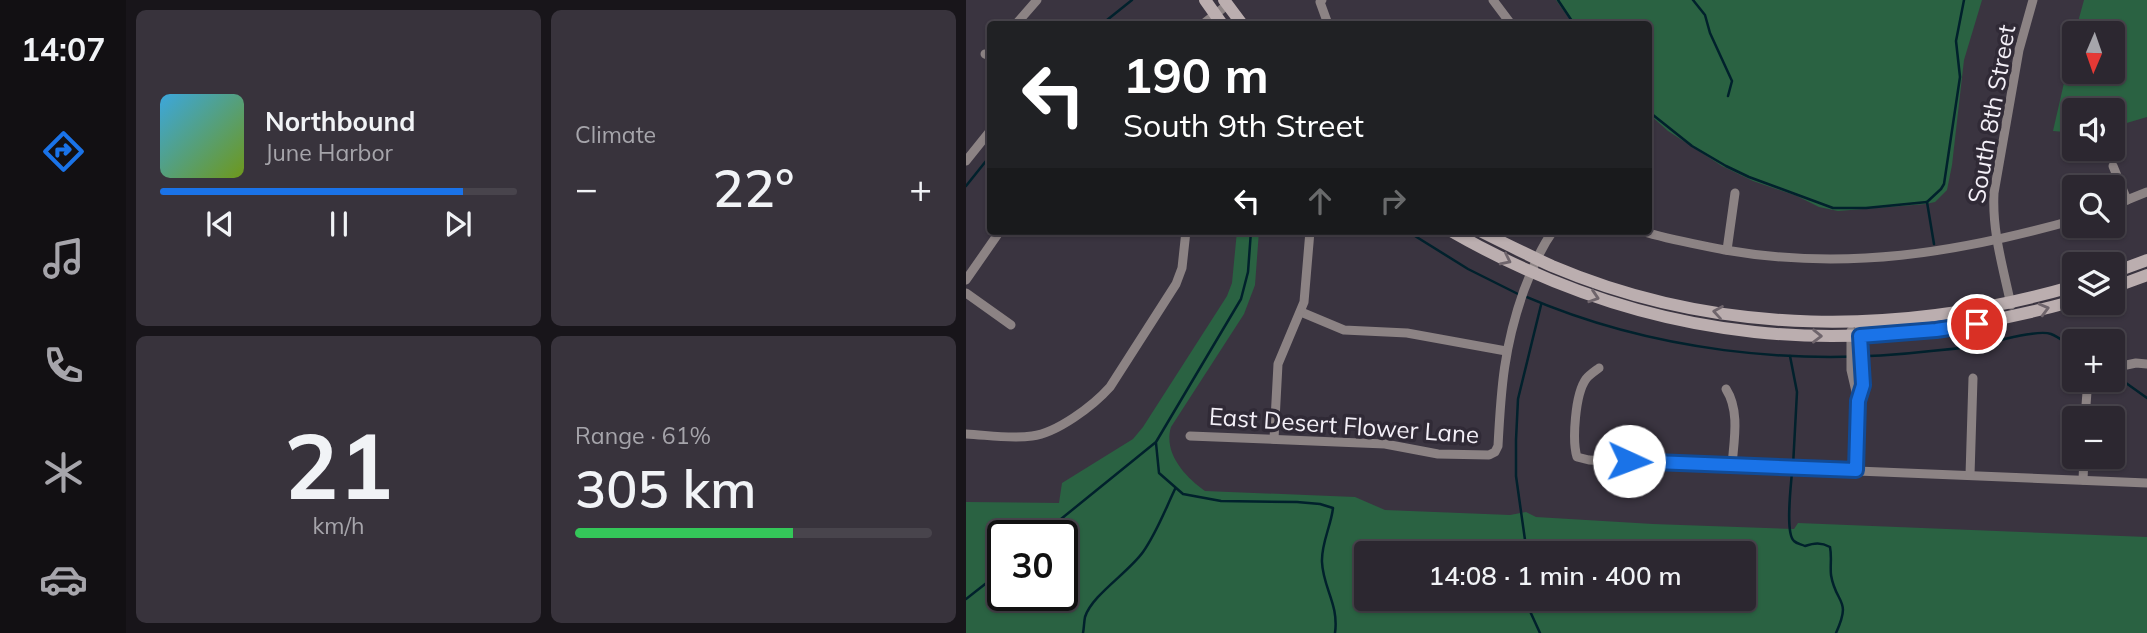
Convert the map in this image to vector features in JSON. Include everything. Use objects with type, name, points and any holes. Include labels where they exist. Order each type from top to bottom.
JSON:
[{"type":"street","points":[[1019,21],[1037,0]]},
{"type":"street","points":[[1205,0],[1219,20]]},
{"type":"street","points":[[1493,0],[1509,21]]},
{"type":"street","name":"South 8th Street","points":[[2013,317],[1996,241],[1994,193],[2019,50],[2033,0]]},
{"type":"street","points":[[1321,1],[1327,21]]},
{"type":"street","points":[[1219,20],[1226,3]]},
{"type":"street","points":[[1226,3],[1240,21]]},
{"type":"street","points":[[966,161],[987,135]]},
{"type":"street","points":[[2113,166],[2127,201],[2147,192]]},
{"type":"street","points":[[1727,250],[1735,193]]},
{"type":"street","points":[[1652,234],[1678,242],[1786,258],[1871,259],[1925,254],[1996,241],[2062,223]]},
{"type":"street","points":[[966,281],[997,235]]},
{"type":"street","points":[[966,434],[1020,437],[1046,433],[1101,397],[1176,284],[1182,268],[1186,235]]},
{"type":"street","points":[[1274,439],[1278,364],[1301,312],[1310,235]]},
{"type":"street","points":[[1459,235],[1531,272],[1575,291],[1618,305],[1672,318],[1767,333],[1817,337],[1936,330],[2013,317],[2062,304]]},
{"type":"street","points":[[1488,235],[1537,259],[1620,290],[1676,305],[1779,320],[1854,323],[1937,316],[2062,289]]},
{"type":"street","points":[[1301,312],[1344,330],[1407,333],[1506,351],[1531,272],[1551,235]]},
{"type":"street","points":[[2125,268],[2147,260]]},
{"type":"street","points":[[2125,284],[2147,275]]},
{"type":"street","points":[[966,293],[1011,325]]},
{"type":"street","points":[[1672,318],[1676,305]]},
{"type":"street","points":[[1854,323],[1855,336],[1851,352],[1857,373]]},
{"type":"street","points":[[1855,336],[1861,350],[1857,373],[1856,470]]},
{"type":"street","name":"East Desert Flower Lane","points":[[1191,436],[1385,444],[1438,454],[1489,455],[1495,453],[1498,446],[1500,394],[1506,351]]},
{"type":"street","points":[[2125,365],[2147,364]]},
{"type":"street","points":[[1599,368],[1585,380],[1578,400],[1575,445],[1577,457],[1589,460],[2147,482]]},
{"type":"street","points":[[1970,475],[1973,378]]},
{"type":"street","points":[[1726,389],[1732,399],[1734,411],[1732,465]]},
{"type":"street","points":[[2083,469],[2083,480]]},
{"type":"green space","points":[[1556,0],[1982,0],[1964,60],[1947,190],[1935,202],[1926,204],[1838,211],[1819,207],[1797,196],[1753,181],[1722,166],[1668,131],[1652,117],[1652,21],[1571,21]]},
{"type":"green space","points":[[2084,0],[2147,0],[2147,117],[2125,123],[2125,98],[2062,98],[2062,132],[2053,131],[2064,84],[2125,84],[2125,21],[2078,21]]},
{"type":"green space","points":[[1237,235],[1259,235],[1255,285],[1244,314],[1171,427],[1169,437],[1173,455],[1190,479],[1205,491],[1355,497],[1385,510],[1510,515],[1526,512],[1536,517],[1653,524],[1794,529],[1798,523],[2147,537],[2147,633],[966,633],[966,502],[1059,503],[1062,483],[1133,439],[1227,296],[1232,283]]},
{"type":"waterway","points":[[1106,21],[1132,0]]},
{"type":"waterway","points":[[1558,0],[1572,21]]},
{"type":"waterway","points":[[1693,0],[1705,15],[1710,33],[1732,81],[1728,96]]},
{"type":"waterway","points":[[1927,202],[1944,184],[1960,77],[1956,41],[1964,0]]},
{"type":"waterway","points":[[1652,114],[1692,146],[1726,166],[1833,208],[1866,208],[1927,202],[1934,244]]},
{"type":"waterway","points":[[966,186],[987,160]]},
{"type":"waterway","points":[[1060,520],[1156,442],[1241,299],[1248,272],[1251,235]]},
{"type":"waterway","points":[[1413,235],[1468,269],[1518,294]]},
{"type":"waterway","points":[[1524,296],[1572,315],[1673,342],[1776,355],[1880,355],[1961,348],[2027,334],[2045,333],[2062,340]]},
{"type":"waterway","points":[[1525,541],[1516,476],[1518,399],[1541,305]]},
{"type":"waterway","points":[[1790,356],[1797,392],[1793,466]]},
{"type":"waterway","points":[[2125,382],[2147,398]]},
{"type":"waterway","points":[[1156,443],[1159,473],[1183,494],[1221,501],[1297,502],[1333,508],[1322,562],[1335,613],[1335,633]]},
{"type":"waterway","points":[[1792,472],[1789,509],[1791,537],[1805,546],[1824,544],[1830,547],[1833,585],[1843,607],[1836,633]]},
{"type":"waterway","points":[[1083,633],[1089,609],[1102,592],[1143,552],[1175,489]]},
{"type":"waterway","points":[[966,599],[987,583]]},
{"type":"waterway","points":[[1530,611],[1540,633]]},
{"type":"route","points":[[1629,461],[1856,470],[1858,401],[1863,385],[1860,336],[1893,335],[1977,324]]}]
